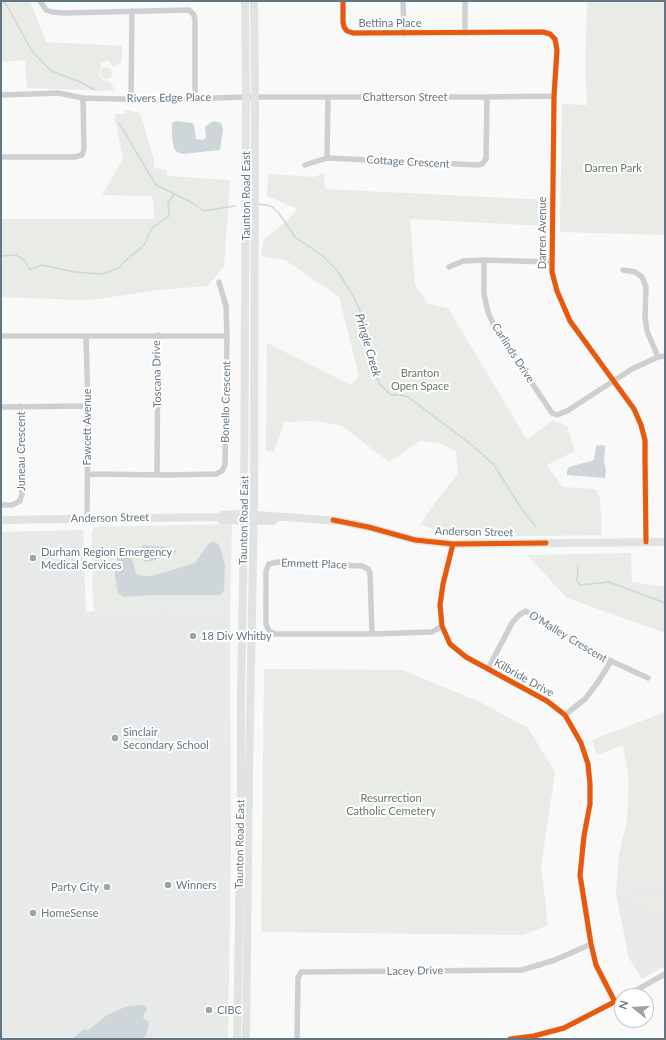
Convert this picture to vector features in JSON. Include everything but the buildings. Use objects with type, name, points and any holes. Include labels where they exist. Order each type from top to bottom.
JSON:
[{"type":"main road","name":"Taunton Road East","points":[[237,1039],[244,517],[245,1]]},
{"type":"main road","name":"Taunton Road East","points":[[246,1039],[249,750],[254,517],[254,1]]},
{"type":"main road","points":[[245,299],[254,299]]},
{"type":"main road","points":[[244,343],[254,343]]},
{"type":"main road","name":"Anderson Street","points":[[1,520],[218,517],[221,520],[254,517],[273,522],[278,517],[300,517],[339,521],[368,527],[415,540],[453,544],[665,542]]},
{"type":"street","points":[[40,1],[46,10],[64,13],[189,10],[194,14],[195,98]]},
{"type":"street","name":"Bettina Place","points":[[343,1],[344,27],[347,31],[353,33],[465,33]]},
{"type":"street","name":"Bettina Place","points":[[403,1],[404,34]]},
{"type":"street","points":[[465,1],[465,33]]},
{"type":"street","points":[[132,11],[132,99]]},
{"type":"street","name":"Darren Avenue","points":[[465,33],[543,32],[550,34],[555,39],[557,50],[554,96],[552,272],[557,291],[570,321],[615,381],[634,409],[641,425],[644,440],[646,542]]},
{"type":"street","name":"Rivers Edge Place","points":[[1,95],[58,92],[83,98],[132,99],[255,97]]},
{"type":"street","name":"Chatterson Street","points":[[255,97],[554,96]]},
{"type":"street","points":[[305,165],[327,158],[328,97]]},
{"type":"street","name":"Cottage Crescent","points":[[327,158],[482,164],[486,159],[487,97]]},
{"type":"street","points":[[1,157],[74,157],[82,155],[84,149],[83,98]]},
{"type":"street","points":[[449,267],[463,261],[484,260],[551,262]]},
{"type":"street","name":"Carlinds Drive","points":[[484,260],[484,294],[488,312],[495,328],[552,413],[557,415],[567,411],[615,381]]},
{"type":"street","points":[[623,270],[635,272],[642,277],[646,287],[645,316],[647,332],[658,357]]},
{"type":"street","points":[[158,335],[227,336],[226,306],[219,282]]},
{"type":"street","name":"Toscana Drive","points":[[1,336],[158,335],[157,475]]},
{"type":"street","name":"Fawcett Avenue","points":[[86,336],[88,406],[87,519]]},
{"type":"street","name":"Bonello Crescent","points":[[157,475],[216,474],[222,471],[225,465],[227,336]]},
{"type":"street","points":[[615,381],[632,369],[658,357],[665,356]]},
{"type":"street","name":"Juneau Crescent","points":[[1,505],[12,505],[20,501],[22,494],[20,406]]},
{"type":"street","points":[[1,407],[88,406]]},
{"type":"street","points":[[88,474],[157,475]]},
{"type":"street","name":"Kilbride Drive","points":[[453,544],[443,584],[440,605],[442,626],[450,644],[466,657],[547,700],[565,715],[581,743],[588,764],[590,804],[584,836],[580,875],[591,944],[596,965],[614,998]]},
{"type":"street","name":"Emmett Place","points":[[372,634],[370,574],[368,569],[362,566],[278,562],[269,564],[266,570],[266,624],[269,631],[275,634],[372,634],[432,632],[442,626]]},
{"type":"street","name":"O'Malley Crescent","points":[[488,669],[512,623],[519,615],[526,611],[611,660],[598,682],[585,699],[565,715]]},
{"type":"street","points":[[611,660],[648,678]]},
{"type":"street","name":"Lacey Drive","points":[[297,1039],[298,978],[301,972],[522,970],[555,960],[591,944]]},
{"type":"street","points":[[640,988],[665,974]]},
{"type":"street","points":[[510,1039],[534,1037],[564,1028],[614,1003]]},
{"type":"shaded area","points":[[176,121],[192,123],[194,125],[196,139],[203,140],[206,137],[205,127],[213,121],[221,123],[223,129],[220,150],[182,154],[177,152],[174,149],[172,138],[172,123]]},
{"type":"shaded area","points":[[596,446],[605,446],[605,478],[567,475],[567,470],[569,467],[594,460]]},
{"type":"shaded area","points":[[83,530],[86,613],[95,610],[99,612],[230,610],[231,846],[228,1039],[1,1039],[1,532]]},
{"type":"shaded area","points":[[209,543],[217,543],[220,548],[225,565],[224,591],[220,595],[151,595],[124,597],[118,593],[115,568],[117,567],[116,563],[118,557],[131,555],[135,558],[132,559],[136,574],[142,576],[152,576],[195,563]]},
{"type":"shaded area","points":[[143,545],[165,547],[177,552],[152,561],[144,562],[140,554],[140,548]]},
{"type":"shaded area","points":[[665,880],[665,966],[642,979],[629,958],[616,894]]},
{"type":"shaded area","points":[[142,1005],[147,1009],[143,1017],[148,1021],[149,1025],[146,1035],[142,1039],[72,1039],[83,1030],[90,1029],[107,1015],[125,1007]]},
{"type":"green space","points":[[1,1],[30,1],[46,42],[122,46],[122,62],[114,67],[107,60],[101,63],[99,76],[103,80],[109,81],[116,91],[27,88],[25,60],[1,62]]},
{"type":"green space","name":"Darren Park","points":[[585,1],[604,1],[605,3],[609,1],[665,1],[665,235],[560,232],[562,104],[587,105],[585,65],[587,5]]},
{"type":"green space","points":[[104,67],[108,67],[112,73],[108,79],[104,79],[100,75],[100,71]]},
{"type":"green space","points":[[126,110],[140,113],[154,159],[154,168],[166,170],[167,176],[230,180],[224,267],[207,286],[157,290],[99,299],[79,300],[1,297],[1,219],[155,219],[152,196],[102,195],[123,159],[114,114],[124,114]]},
{"type":"green space","name":"Branton Open Space","points":[[324,173],[325,189],[547,200],[546,226],[410,219],[415,284],[428,304],[448,308],[527,440],[553,420],[567,426],[575,451],[547,465],[562,487],[596,489],[600,499],[602,535],[462,537],[420,525],[458,473],[456,451],[440,443],[420,441],[389,462],[342,426],[314,421],[284,422],[274,452],[266,450],[267,343],[351,385],[359,376],[339,297],[285,260],[261,256],[264,239],[287,221],[297,209],[267,196],[268,174],[314,177]]},
{"type":"green space","points":[[232,524],[230,610],[99,612],[95,610],[93,606],[92,531],[95,527]]},
{"type":"green space","points":[[631,553],[632,582],[665,587],[665,633],[567,598],[527,555]]},
{"type":"green space","name":"Resurrection Catholic Cemetery","points":[[264,669],[403,670],[482,703],[528,728],[555,772],[541,867],[548,925],[523,935],[261,932]]},
{"type":"green space","points":[[665,712],[665,880],[616,894],[619,854],[627,820],[629,780],[623,745],[597,755],[592,740]]},
{"type":"green space","points":[[665,895],[665,909],[646,913],[645,906],[635,907],[635,910],[630,910],[629,900]]},
{"type":"waterway","points":[[3,1],[8,7],[32,51],[51,71],[78,81],[95,90]]},
{"type":"waterway","points":[[119,123],[156,185],[189,201],[204,211],[235,206]]},
{"type":"waterway","name":"Pringle Creek","points":[[1,256],[16,255],[25,261],[30,270],[42,265],[75,272],[102,274],[119,268],[144,245],[152,228],[169,216],[168,203],[174,194]]},
{"type":"waterway","name":"Pringle Creek","points":[[259,204],[271,206],[278,212],[295,237],[323,256],[337,270],[354,297],[363,318],[365,340],[379,383],[391,395],[408,397],[472,445],[494,465],[521,508],[536,527]]},
{"type":"waterway","name":"Pringle Creek","points":[[578,567],[577,581],[580,585],[609,582],[665,603]]},
{"type":"cycle path","points":[[343,1],[344,27],[347,31],[353,33],[543,32],[550,34],[555,39],[557,50],[554,96],[552,272],[557,291],[570,321],[634,409],[641,425],[645,440],[646,542]]},
{"type":"cycle path","points":[[333,520],[368,527],[415,540],[453,544],[546,543]]},
{"type":"cycle path","points":[[453,544],[443,584],[440,605],[442,626],[450,644],[466,657],[547,701],[565,715],[581,743],[588,764],[590,804],[584,836],[580,875],[591,944],[596,965],[614,1000]]},
{"type":"cycle path","points":[[510,1039],[534,1036],[564,1028],[614,1002]]},
{"type":"place","name":"Durham Region Emergency Medical Services","points":[[33,558]]},
{"type":"place","name":"18 Div Whitby","points":[[193,636]]},
{"type":"place","name":"Sinclair Secondary School","points":[[115,738]]},
{"type":"place","name":"Winners","points":[[168,885]]},
{"type":"place","name":"Party City","points":[[107,887]]},
{"type":"place","name":"HomeSense","points":[[33,913]]},
{"type":"place","name":"CIBC","points":[[209,1010]]}]
